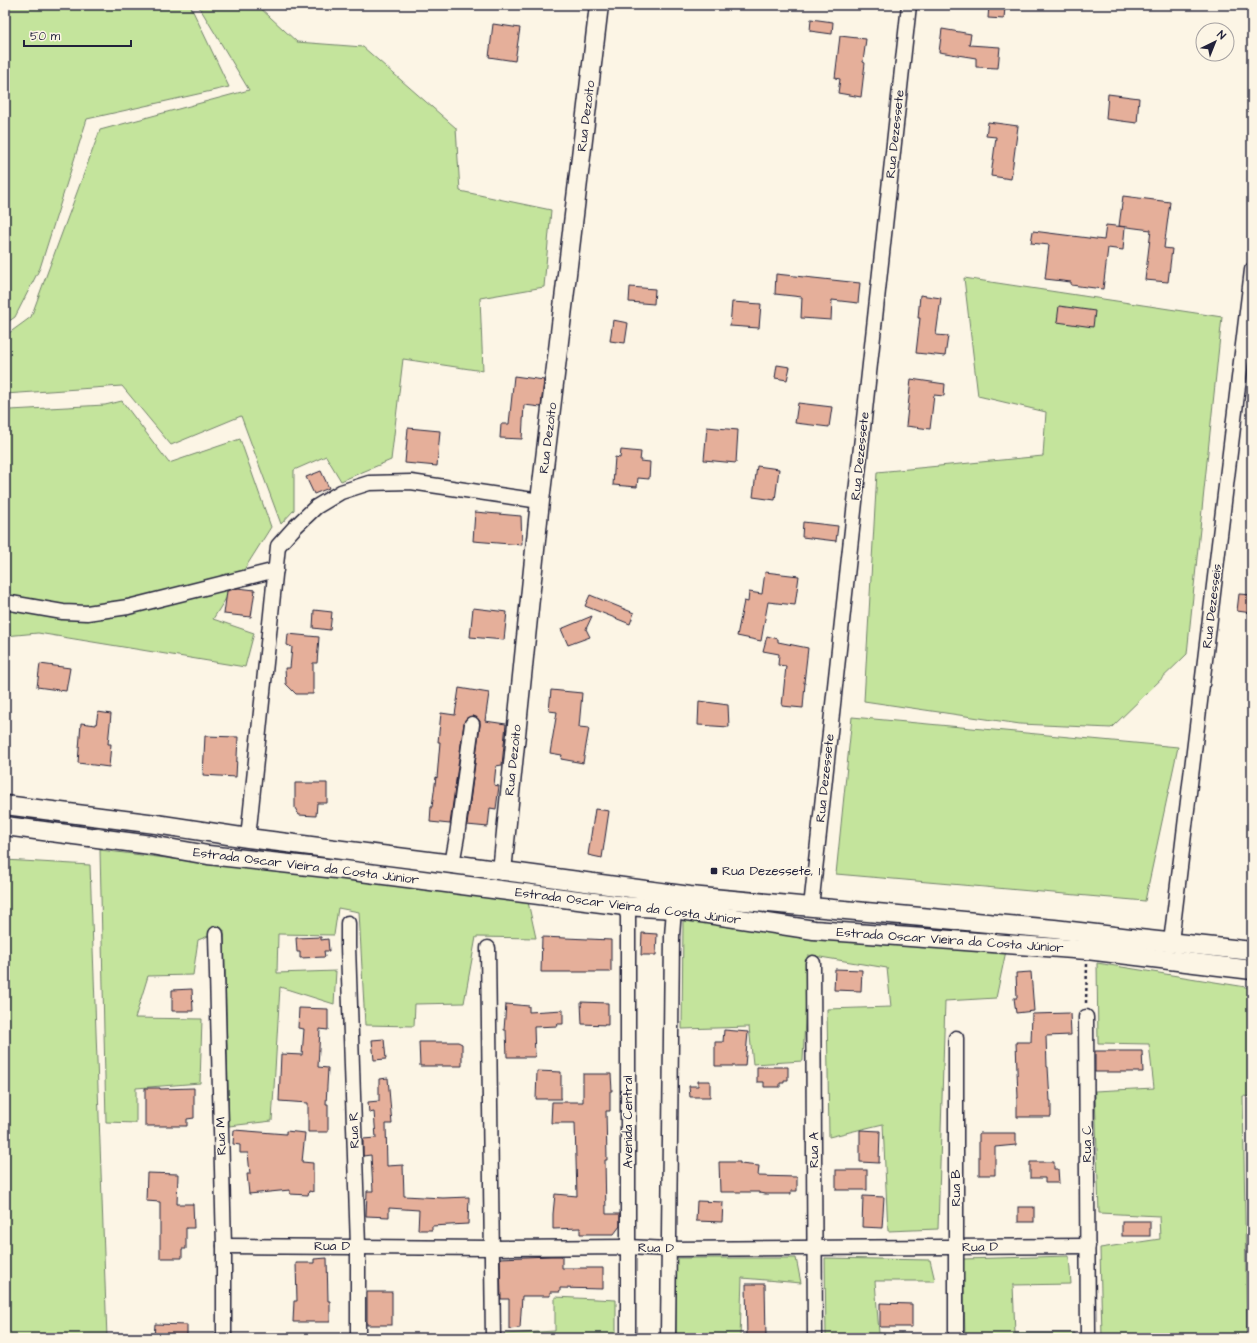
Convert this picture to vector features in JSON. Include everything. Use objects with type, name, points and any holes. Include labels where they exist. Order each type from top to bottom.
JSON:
[{"type":"main road","name":"Rua Dezoito","points":[[502,871],[540,500],[599,5]]},
{"type":"main road","name":"Estrada Oscar Vieira da Costa Júnior","points":[[5,805],[690,896],[1054,929],[1252,951]]},
{"type":"main road","name":"Estrada Oscar Vieira da Costa Júnior","points":[[5,826],[151,845],[183,851],[625,906],[674,909],[814,930],[1087,950],[1252,970]]},
{"type":"street","name":"Rua Dezessete","points":[[811,907],[909,5]]},
{"type":"street","name":"Rua Dezesseis","points":[[1171,942],[1252,270]]},
{"type":"street","points":[[248,838],[278,546],[294,527],[316,507],[342,492],[369,483],[411,482],[540,500]]},
{"type":"street","points":[[5,602],[63,612],[87,613],[128,607],[276,570]]},
{"type":"street","points":[[452,864],[472,724]]},
{"type":"street","name":"Avenida Central","points":[[625,906],[628,916],[628,1338]]},
{"type":"street","points":[[668,1338],[672,936],[674,909]]},
{"type":"street","name":"Rua R","points":[[348,923],[358,1246],[358,1338]]},
{"type":"street","name":"Rua M","points":[[216,934],[224,1246],[224,1338]]},
{"type":"street","points":[[488,948],[493,1338]]},
{"type":"street","name":"Rua A","points":[[813,963],[815,1338]]},
{"type":"street","name":"Rua C","points":[[1086,1017],[1088,1338]]},
{"type":"street","name":"Rua B","points":[[956,1038],[956,1338]]},
{"type":"street","name":"Rua D","points":[[224,1246],[493,1248],[628,1247],[668,1249],[1088,1246]]},
{"type":"path","points":[[1086,1017],[1087,950]]},
{"type":"green space","points":[[5,5],[190,5],[229,87],[87,119],[40,268],[15,317],[5,324]]},
{"type":"green space","points":[[198,5],[257,5],[297,42],[363,47],[456,128],[460,191],[551,210],[544,287],[480,298],[483,371],[403,359],[391,460],[341,481],[326,456],[294,470],[294,510],[281,524],[241,416],[171,445],[122,386],[5,394],[5,336],[31,317],[100,130],[249,90]]},
{"type":"green space","points":[[964,278],[1222,317],[1187,654],[1111,728],[1020,724],[864,701],[877,472],[1043,456],[1046,412],[978,396]]},
{"type":"green space","points":[[122,401],[169,463],[240,439],[271,527],[213,619],[254,633],[245,667],[38,633],[5,636],[5,420],[10,410],[105,405]]},
{"type":"green space","points":[[852,717],[1178,747],[1145,901],[836,874]]},
{"type":"green space","points":[[100,850],[528,902],[536,938],[476,937],[464,1003],[415,1004],[414,1026],[365,1025],[359,912],[338,908],[334,935],[278,934],[277,973],[336,971],[334,1004],[280,987],[272,1121],[229,1126],[224,930],[198,940],[193,975],[148,976],[135,1018],[202,1019],[200,1083],[136,1088],[136,1123],[106,1122]]},
{"type":"green space","points":[[5,860],[90,865],[107,1338],[5,1338]]},
{"type":"green space","points":[[683,920],[1006,951],[996,998],[945,1001],[938,1229],[888,1231],[883,1124],[829,1137],[827,1009],[891,1007],[887,968],[808,955],[803,1061],[753,1064],[749,1027],[682,1029]]},
{"type":"green space","points":[[1097,963],[1252,988],[1252,1097],[1243,1096],[1247,1338],[1102,1338],[1100,1248],[1160,1239],[1159,1216],[1099,1213],[1095,1091],[1154,1088],[1149,1044],[1098,1043]]},
{"type":"green space","points":[[1069,1256],[1071,1284],[1013,1285],[1015,1333],[1075,1333],[1075,1338],[965,1338],[963,1259]]},
{"type":"green space","points":[[676,1258],[796,1258],[801,1283],[742,1278],[740,1338],[676,1338]]},
{"type":"green space","points":[[825,1258],[930,1260],[935,1281],[875,1281],[879,1333],[933,1336],[933,1338],[826,1338]]},
{"type":"green space","points":[[555,1297],[616,1300],[616,1338],[504,1338],[504,1334],[555,1331]]},
{"type":"building","points":[[989,5],[1005,7],[1004,19],[988,18]]},
{"type":"building","points":[[811,19],[833,22],[832,34],[810,31]]},
{"type":"building","points":[[493,24],[520,28],[515,61],[489,57]]},
{"type":"building","points":[[942,29],[971,34],[969,45],[1000,47],[998,68],[976,67],[976,58],[939,52]]},
{"type":"building","points":[[840,36],[866,39],[861,97],[838,93],[840,79],[835,78]]},
{"type":"building","points":[[1108,94],[1139,98],[1137,123],[1106,119]]},
{"type":"building","points":[[988,122],[1018,126],[1011,179],[991,176],[996,137],[986,136]]},
{"type":"building","points":[[1123,196],[1170,202],[1164,248],[1172,249],[1168,282],[1145,280],[1151,230],[1119,226]]},
{"type":"building","points":[[1106,225],[1125,227],[1123,250],[1108,248],[1103,289],[1071,285],[1071,282],[1045,279],[1049,245],[1031,243],[1033,231],[1104,240]]},
{"type":"building","points":[[776,274],[860,283],[858,303],[832,300],[831,320],[801,318],[802,297],[775,294]]},
{"type":"building","points":[[630,287],[655,289],[654,304],[629,302]]},
{"type":"building","points":[[920,295],[941,298],[936,335],[948,336],[945,356],[916,353],[920,318],[918,318]]},
{"type":"building","points":[[732,302],[761,304],[759,328],[730,326]]},
{"type":"building","points":[[1059,306],[1095,311],[1093,327],[1057,322]]},
{"type":"building","points":[[613,320],[628,323],[625,343],[610,341]]},
{"type":"building","points":[[777,365],[790,367],[787,380],[775,378]]},
{"type":"building","points":[[514,376],[544,380],[541,407],[524,405],[522,439],[500,438],[501,424],[509,424]]},
{"type":"building","points":[[911,379],[945,384],[944,396],[934,395],[930,429],[906,426]]},
{"type":"building","points":[[798,403],[832,407],[829,427],[795,423]]},
{"type":"building","points":[[707,427],[738,430],[736,463],[704,460]]},
{"type":"building","points":[[408,428],[440,431],[437,466],[405,463]]},
{"type":"building","points":[[621,450],[641,452],[640,461],[650,462],[649,479],[638,478],[637,487],[613,485],[615,457],[620,458]]},
{"type":"building","points":[[757,466],[779,469],[775,500],[753,497]]},
{"type":"building","points":[[321,471],[329,488],[314,494],[306,477]]},
{"type":"building","points":[[475,512],[521,516],[522,545],[473,541]]},
{"type":"building","points":[[803,522],[838,526],[836,541],[802,537]]},
{"type":"building","points":[[765,572],[799,576],[795,605],[768,602],[761,641],[737,636],[744,601],[748,602],[749,592],[762,594]]},
{"type":"building","points":[[238,588],[255,590],[251,617],[224,614],[227,591]]},
{"type":"building","points":[[1239,594],[1252,595],[1252,613],[1237,611]]},
{"type":"building","points":[[590,595],[634,613],[630,624],[585,606]]},
{"type":"building","points":[[473,608],[507,612],[504,640],[470,637]]},
{"type":"building","points":[[314,610],[332,612],[330,630],[313,628]]},
{"type":"building","points":[[592,616],[586,629],[590,637],[568,645],[561,629]]},
{"type":"building","points":[[288,634],[319,637],[317,663],[313,663],[313,694],[296,694],[286,684],[285,668],[290,668],[292,647],[287,645]]},
{"type":"building","points":[[767,636],[778,639],[778,642],[808,648],[803,708],[782,706],[786,666],[778,665],[779,654],[763,651]]},
{"type":"building","points":[[40,664],[70,668],[66,691],[37,687]]},
{"type":"building","points":[[459,688],[489,693],[485,721],[506,724],[502,765],[496,766],[494,785],[499,786],[496,809],[490,808],[488,827],[467,825],[480,725],[480,721],[473,716],[466,719],[464,723],[450,824],[430,822],[436,777],[437,778],[440,742],[438,742],[441,713],[455,715]]},
{"type":"building","points":[[551,690],[582,693],[579,727],[589,728],[583,763],[561,759],[562,755],[550,753],[557,712],[549,711]]},
{"type":"building","points":[[699,701],[728,705],[729,727],[698,725]]},
{"type":"building","points":[[98,712],[111,714],[108,744],[111,744],[109,767],[78,763],[81,723],[96,725]]},
{"type":"building","points":[[205,736],[238,737],[236,777],[203,775]]},
{"type":"building","points":[[295,783],[327,783],[327,803],[317,803],[316,816],[299,815],[295,808]]},
{"type":"building","points":[[595,809],[609,811],[602,858],[588,855]]},
{"type":"building","points":[[642,933],[657,934],[656,955],[641,955]]},
{"type":"building","points":[[321,937],[321,940],[328,939],[329,951],[324,951],[325,957],[300,958],[300,952],[297,952],[296,938]]},
{"type":"building","points":[[542,937],[611,940],[611,972],[541,972]]},
{"type":"building","points":[[835,969],[862,970],[861,991],[834,990]]},
{"type":"building","points":[[1031,972],[1034,1011],[1016,1013],[1014,998],[1017,998],[1016,973]]},
{"type":"building","points":[[192,989],[193,1011],[172,1011],[172,990]]},
{"type":"building","points":[[581,1002],[608,1003],[608,1025],[582,1024]]},
{"type":"building","points":[[506,1004],[529,1006],[529,1012],[563,1010],[563,1024],[557,1024],[558,1026],[534,1027],[535,1057],[507,1057],[506,1030],[504,1030]]},
{"type":"building","points":[[299,1008],[328,1009],[328,1030],[320,1029],[318,1067],[328,1068],[326,1104],[328,1104],[328,1132],[308,1132],[308,1103],[279,1101],[281,1054],[302,1055],[304,1029],[298,1028]]},
{"type":"building","points":[[1070,1013],[1071,1035],[1046,1036],[1051,1117],[1017,1117],[1018,1098],[1016,1042],[1031,1042],[1032,1014]]},
{"type":"building","points":[[724,1030],[748,1032],[745,1066],[715,1066],[715,1042],[723,1042]]},
{"type":"building","points":[[384,1039],[386,1059],[374,1060],[372,1040]]},
{"type":"building","points":[[419,1042],[458,1042],[462,1044],[462,1066],[420,1066]]},
{"type":"building","points":[[1095,1051],[1142,1051],[1143,1072],[1095,1072]]},
{"type":"building","points":[[757,1067],[788,1067],[788,1080],[784,1080],[784,1083],[780,1083],[780,1087],[764,1087],[764,1082],[757,1082]]},
{"type":"building","points":[[537,1071],[561,1072],[561,1099],[536,1099]]},
{"type":"building","points":[[583,1074],[611,1074],[612,1091],[610,1091],[610,1111],[606,1111],[606,1214],[620,1214],[620,1226],[614,1234],[580,1234],[580,1228],[553,1229],[555,1194],[577,1196],[575,1123],[551,1123],[552,1102],[583,1102]]},
{"type":"building","points":[[388,1078],[392,1124],[386,1124],[387,1166],[403,1165],[404,1196],[443,1198],[469,1197],[468,1224],[432,1226],[432,1230],[418,1230],[419,1210],[389,1208],[389,1217],[366,1216],[367,1191],[373,1191],[371,1155],[363,1156],[363,1139],[376,1138],[374,1112],[369,1113],[368,1102],[379,1101],[379,1079]]},
{"type":"building","points":[[698,1081],[710,1081],[710,1097],[690,1097],[689,1086],[698,1086]]},
{"type":"building","points":[[145,1088],[194,1088],[194,1118],[187,1119],[187,1126],[145,1126]]},
{"type":"building","points":[[234,1130],[286,1134],[286,1131],[305,1133],[302,1162],[313,1163],[313,1192],[309,1191],[308,1195],[290,1194],[290,1190],[249,1194],[247,1174],[250,1174],[248,1153],[240,1153],[240,1145],[233,1144]]},
{"type":"building","points":[[860,1130],[880,1131],[879,1163],[860,1162]]},
{"type":"building","points":[[979,1133],[1016,1133],[1016,1145],[995,1147],[995,1175],[979,1175]]},
{"type":"building","points":[[719,1162],[740,1162],[740,1164],[759,1166],[758,1176],[797,1177],[797,1191],[791,1191],[791,1194],[720,1192]]},
{"type":"building","points":[[1030,1162],[1054,1162],[1054,1169],[1058,1169],[1059,1183],[1045,1183],[1045,1178],[1030,1178]]},
{"type":"building","points":[[836,1170],[867,1170],[867,1190],[836,1190]]},
{"type":"building","points":[[147,1173],[178,1174],[177,1204],[193,1204],[194,1228],[186,1228],[186,1249],[182,1249],[182,1258],[160,1258],[160,1202],[146,1201]]},
{"type":"building","points":[[863,1196],[884,1197],[882,1228],[862,1227]]},
{"type":"building","points":[[697,1201],[723,1202],[722,1222],[696,1221]]},
{"type":"building","points":[[1018,1207],[1034,1207],[1034,1222],[1018,1222]]},
{"type":"building","points":[[1122,1221],[1150,1221],[1150,1236],[1122,1236]]},
{"type":"building","points":[[562,1256],[562,1268],[603,1268],[603,1289],[560,1288],[560,1292],[550,1292],[550,1296],[522,1296],[520,1328],[509,1329],[509,1299],[501,1299],[500,1258]]},
{"type":"building","points":[[327,1258],[330,1322],[293,1322],[294,1301],[297,1301],[296,1263],[314,1263],[314,1259]]},
{"type":"building","points":[[746,1284],[765,1284],[766,1338],[747,1338]]},
{"type":"building","points":[[367,1292],[392,1292],[392,1325],[367,1325]]},
{"type":"building","points":[[880,1303],[912,1304],[912,1327],[880,1327]]},
{"type":"building","points":[[155,1324],[187,1325],[187,1338],[154,1338]]},
{"type":"place","name":"Rua Dezessete, 1","points":[[714,871]]}]
